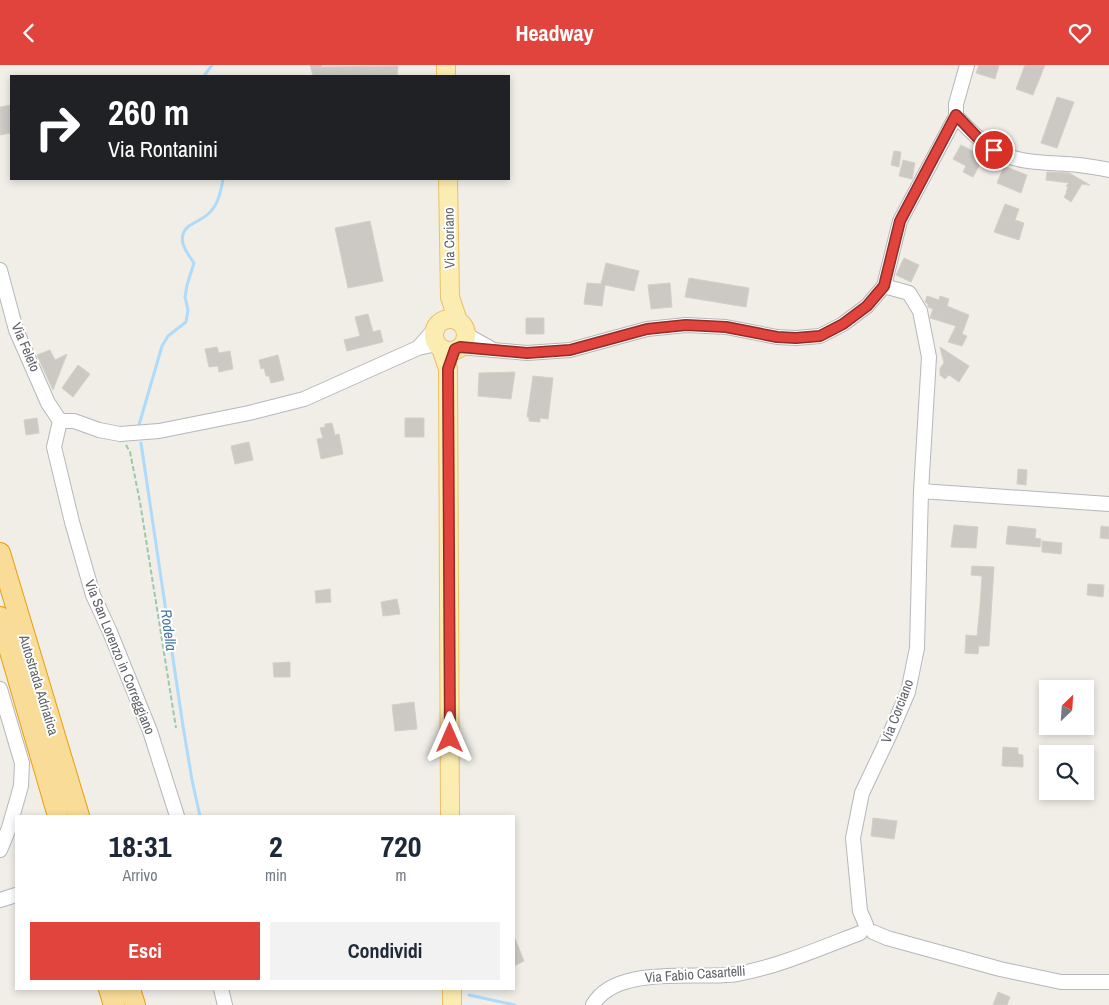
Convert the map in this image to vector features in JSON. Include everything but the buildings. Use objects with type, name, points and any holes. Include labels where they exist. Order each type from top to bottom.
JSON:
[{"type":"highway","name":"Autostrada Adriatica","points":[[0,553],[79,815]]},
{"type":"highway","name":"Autostrada Adriatica","points":[[0,617],[58,815]]},
{"type":"highway","points":[[109,990],[114,1005]]},
{"type":"highway","points":[[130,990],[135,1005]]},
{"type":"main road","name":"Via Coriano","points":[[448,180],[450,297],[448,369],[450,815]]},
{"type":"street","points":[[60,421],[74,421],[99,430],[118,433],[159,431],[249,413],[304,399],[418,348],[449,337],[493,350],[527,353],[570,350],[647,329],[686,325],[726,327],[777,337],[820,336],[843,324],[867,306],[884,286],[900,221],[956,115],[956,104],[967,65]]},
{"type":"street","points":[[956,115],[979,139],[994,150],[1010,157],[1109,169]]},
{"type":"street","name":"Via Feleto","points":[[0,270],[16,330],[48,403],[60,421]]},
{"type":"street","name":"Via Corciano","points":[[866,930],[860,911],[853,838],[862,793],[908,692],[917,648],[921,491],[929,357],[920,311],[909,293],[884,286]]},
{"type":"street","name":"Via San Lorenzo in Correggiano","points":[[60,421],[54,447],[72,522],[93,595],[150,731],[177,815]]},
{"type":"street","points":[[921,491],[1109,504]]},
{"type":"street","points":[[0,689],[22,763],[21,785],[9,828],[0,850]]},
{"type":"street","points":[[866,930],[887,938],[1000,969],[1061,982],[1109,982]]},
{"type":"street","name":"Via Fabio Casartelli","points":[[593,1005],[596,999],[610,989],[633,979],[660,976],[735,974],[768,966],[866,930]]},
{"type":"street","points":[[221,990],[225,1005]]},
{"type":"path","points":[[118,433],[130,451],[140,502],[176,728]]},
{"type":"waterway","name":"Rodella","points":[[205,75],[212,65]]},
{"type":"waterway","name":"Rodella","points":[[139,425],[162,346],[168,336],[186,322],[188,310],[185,297],[194,263],[183,245],[183,235],[189,226],[206,216],[214,207],[223,180]]},
{"type":"waterway","name":"Rodella","points":[[141,443],[183,726],[200,815]]},
{"type":"waterway","name":"Rodella","points":[[469,995],[515,1005]]},
{"type":"route","points":[[450,738],[448,369],[455,349],[460,347],[527,353],[570,350],[647,329],[686,325],[726,327],[777,337],[820,336],[843,324],[867,306],[884,286],[900,221],[956,115],[979,139],[994,150]]}]
